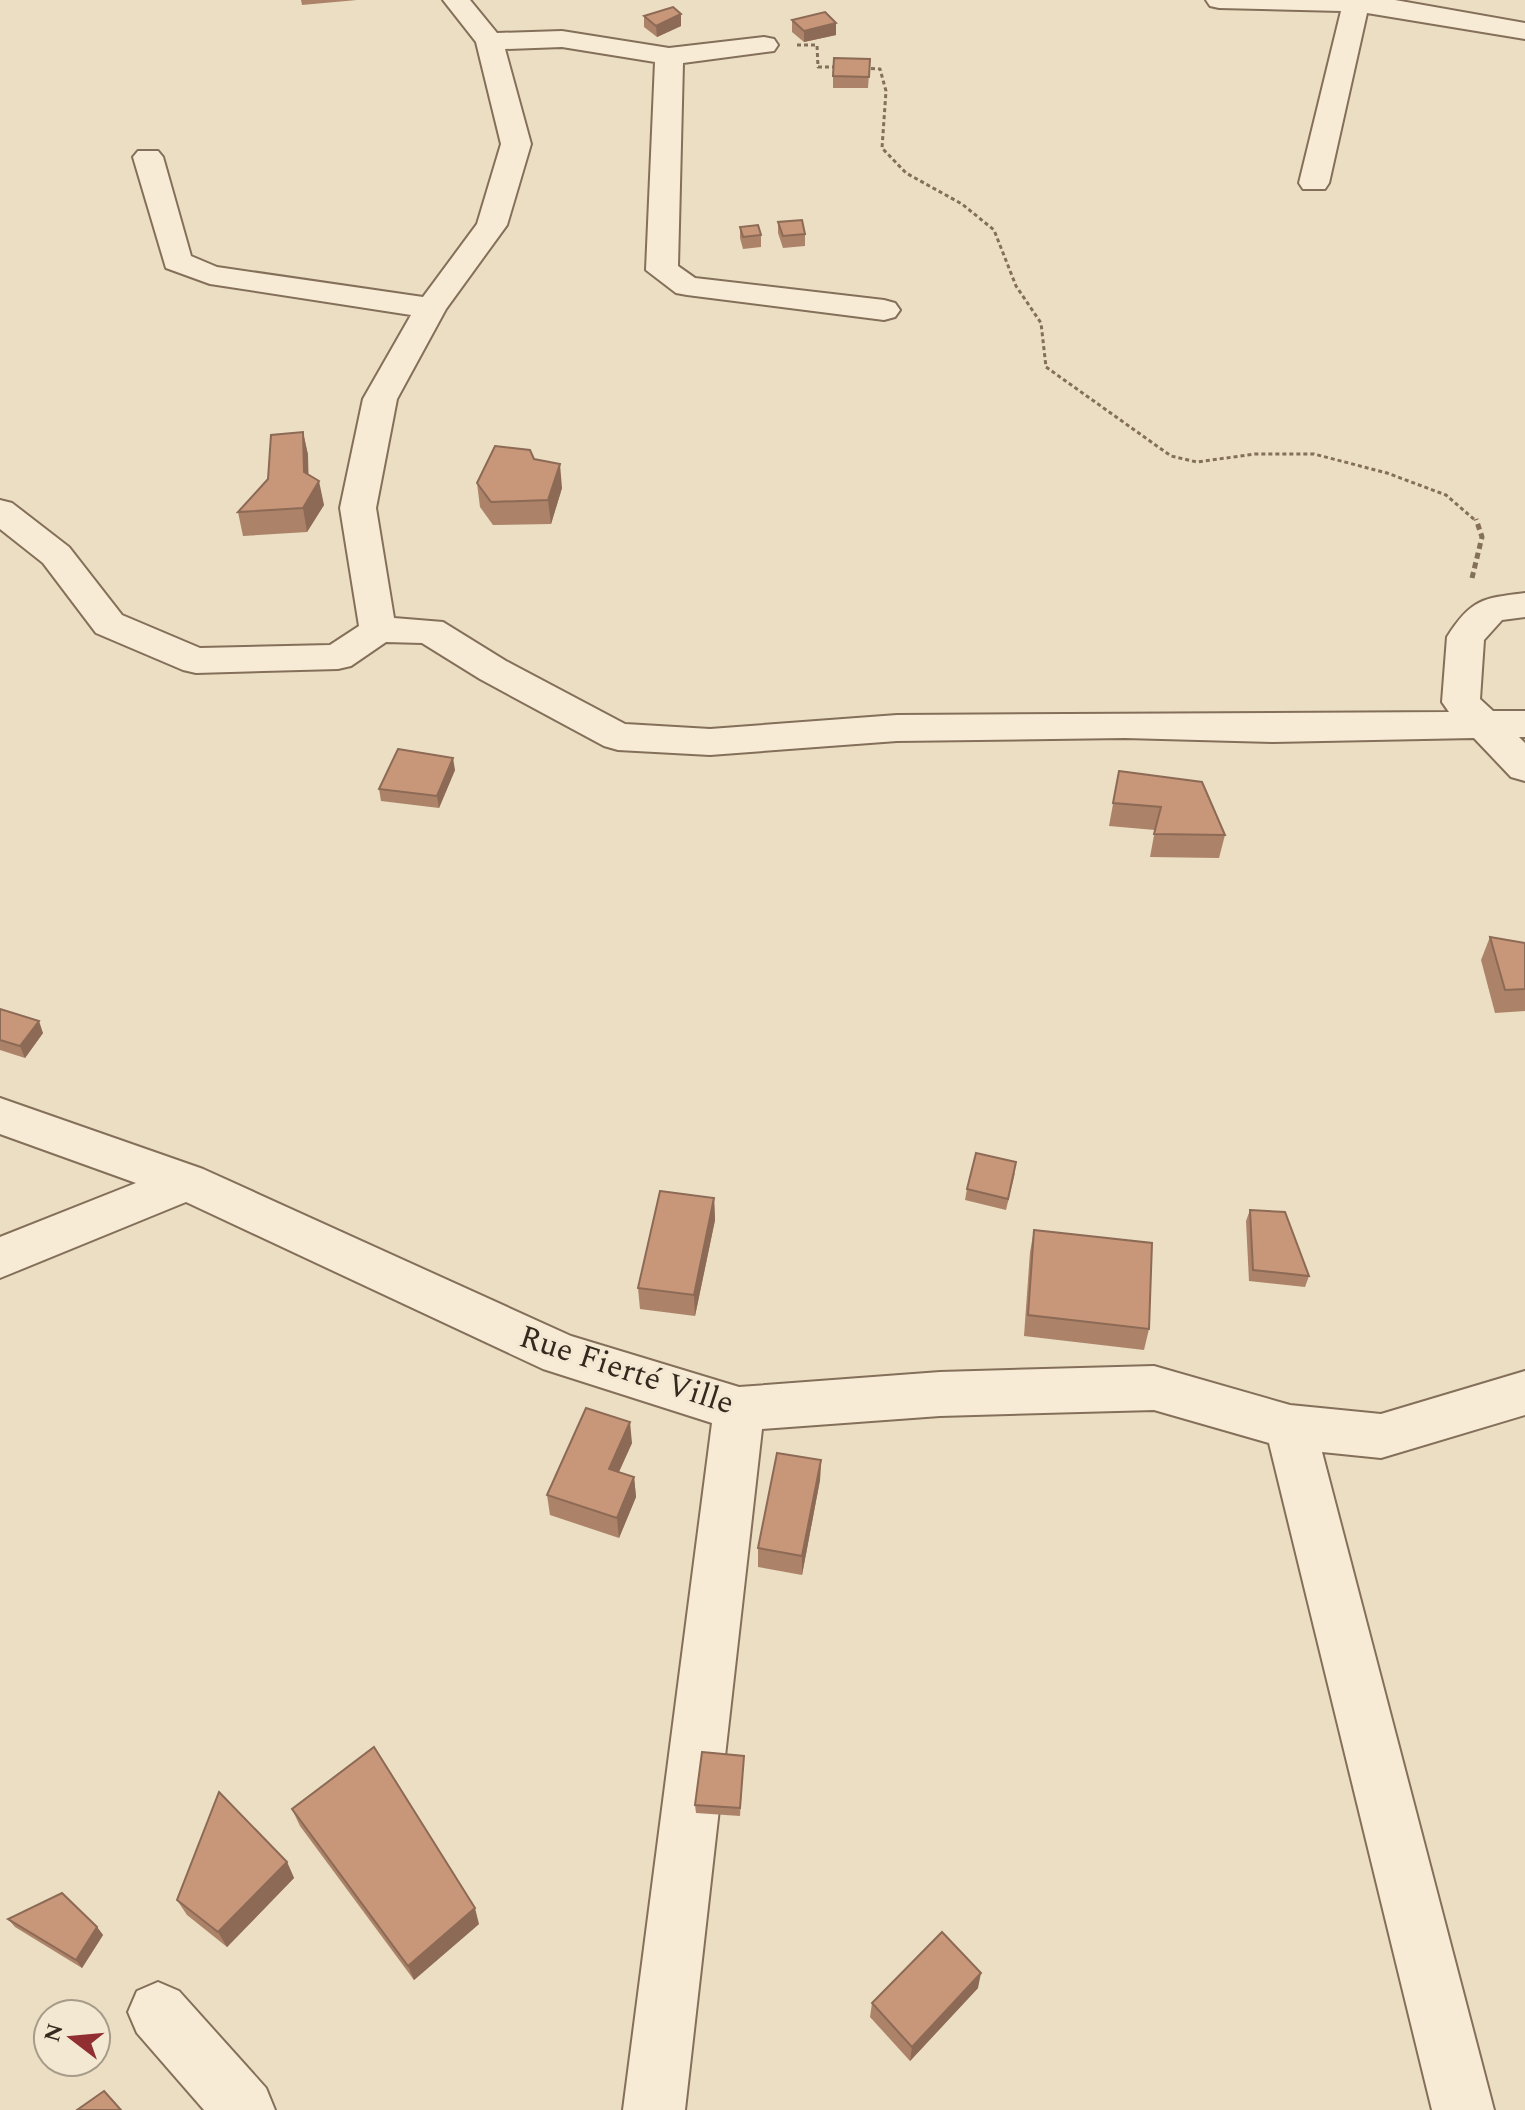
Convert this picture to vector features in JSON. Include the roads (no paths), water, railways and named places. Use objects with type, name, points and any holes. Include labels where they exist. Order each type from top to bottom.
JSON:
[{"type":"street","points":[[378,630],[358,508],[380,399],[431,308],[492,225],[516,144],[489,41],[456,0]]},
{"type":"street","points":[[1219,0],[1342,2],[1525,31]]},
{"type":"street","points":[[1314,183],[1342,2]]},
{"type":"street","points":[[489,41],[591,42],[669,56],[764,45]]},
{"type":"street","points":[[669,56],[662,270],[687,286],[884,310]]},
{"type":"street","points":[[148,157],[177,261],[210,275],[431,308]]},
{"type":"street","points":[[0,511],[56,555],[109,624],[196,661],[338,657],[378,630],[430,631],[493,670],[618,737],[710,742],[897,728],[1125,725],[1273,729],[1525,724]]},
{"type":"street","points":[[1508,607],[1466,637],[1461,702],[1479,724],[1525,767]]},
{"type":"street","name":"Rue Fierté Ville","points":[[0,1116],[187,1182],[560,1354],[739,1409],[940,1394],[1154,1388],[1290,1427],[1381,1436],[1525,1393]]},
{"type":"street","points":[[0,1258],[187,1182]]},
{"type":"street","points":[[654,2110],[739,1409]]},
{"type":"street","points":[[1290,1427],[1463,2110]]},
{"type":"street","points":[[158,2012],[244,2110]]}]
